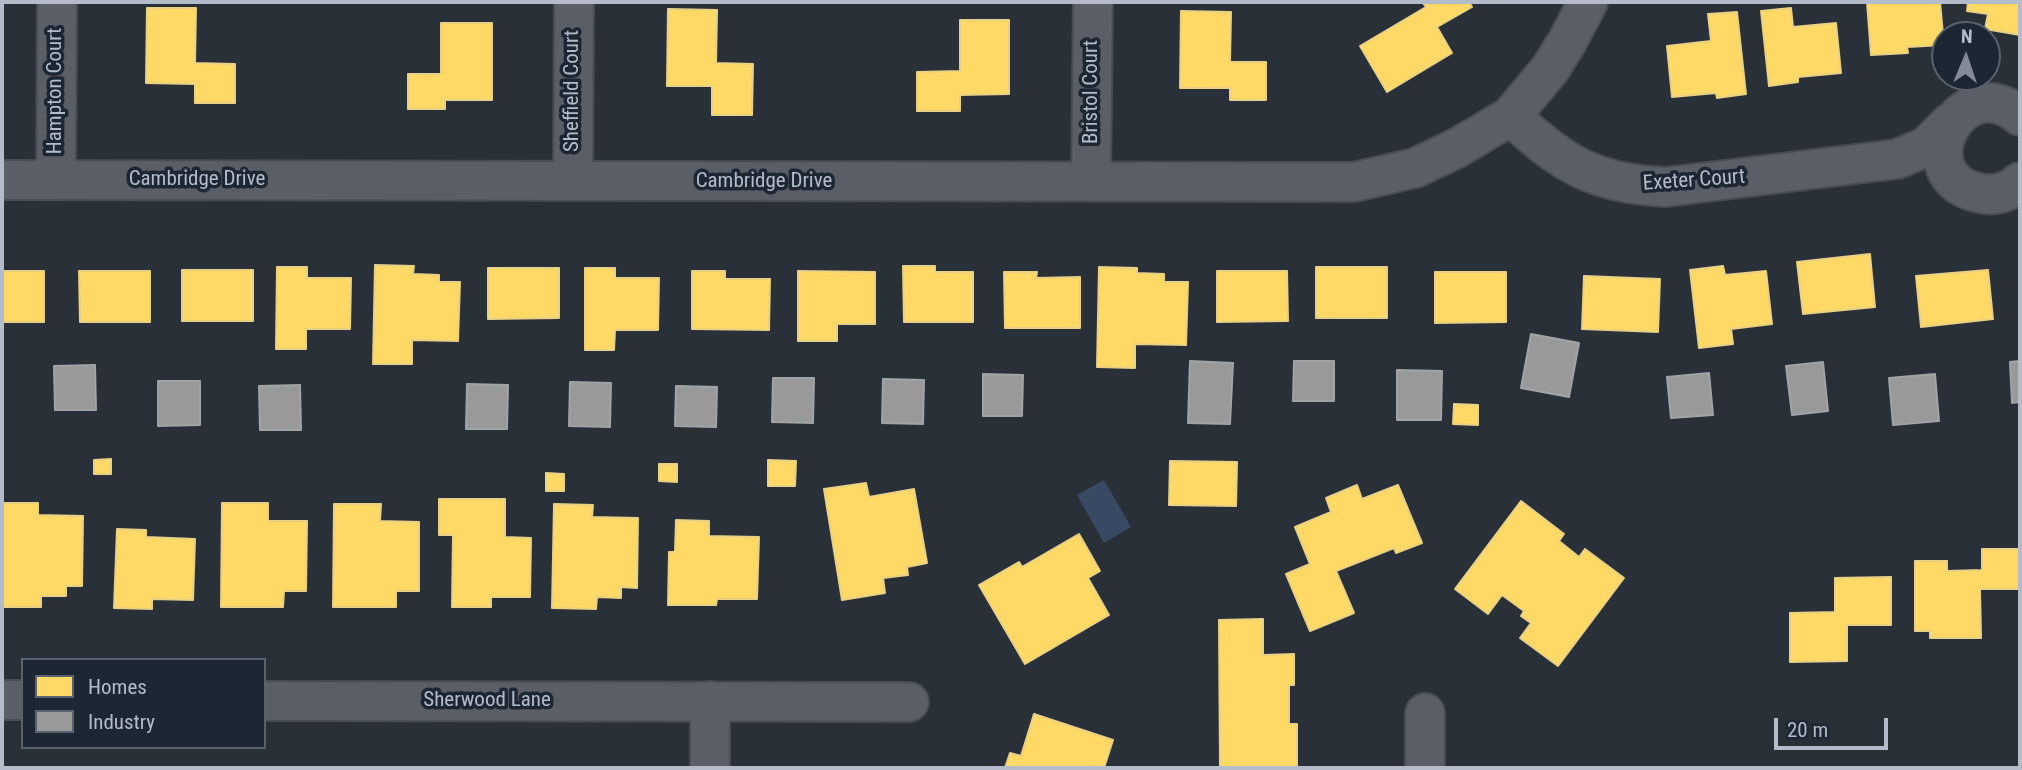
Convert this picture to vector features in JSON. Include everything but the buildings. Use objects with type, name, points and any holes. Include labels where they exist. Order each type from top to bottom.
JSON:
[{"type":"street","name":"Hampton Court","points":[[56,180],[57,2]]},
{"type":"street","name":"Sheffield Court","points":[[573,181],[574,2]]},
{"type":"street","name":"Bristol Court","points":[[1091,182],[1093,2]]},
{"type":"street","points":[[1511,116],[1555,60],[1588,2]]},
{"type":"street","name":"Exeter Court","points":[[1511,116],[1562,160],[1595,176],[1633,185],[1666,187],[1897,159],[1926,146],[1961,112],[1976,105],[2006,107],[2020,116]]},
{"type":"street","name":"Cambridge Drive","points":[[2,180],[1354,182],[1415,168],[1457,148],[1511,116]]},
{"type":"street","points":[[1950,124],[1944,138],[1943,153],[1947,169],[1956,182]]},
{"type":"street","name":"Exeter Court","points":[[1897,159],[1924,165],[1969,191],[1984,195],[2012,189],[2020,182]]},
{"type":"street","points":[[2,701],[21,701]]},
{"type":"street","name":"Sherwood Lane","points":[[266,701],[909,702]]},
{"type":"street","points":[[710,701],[710,768]]},
{"type":"street","points":[[1425,713],[1425,768]]},
{"type":"water","points":[[1104,480],[1131,527],[1104,543],[1077,495]]}]
